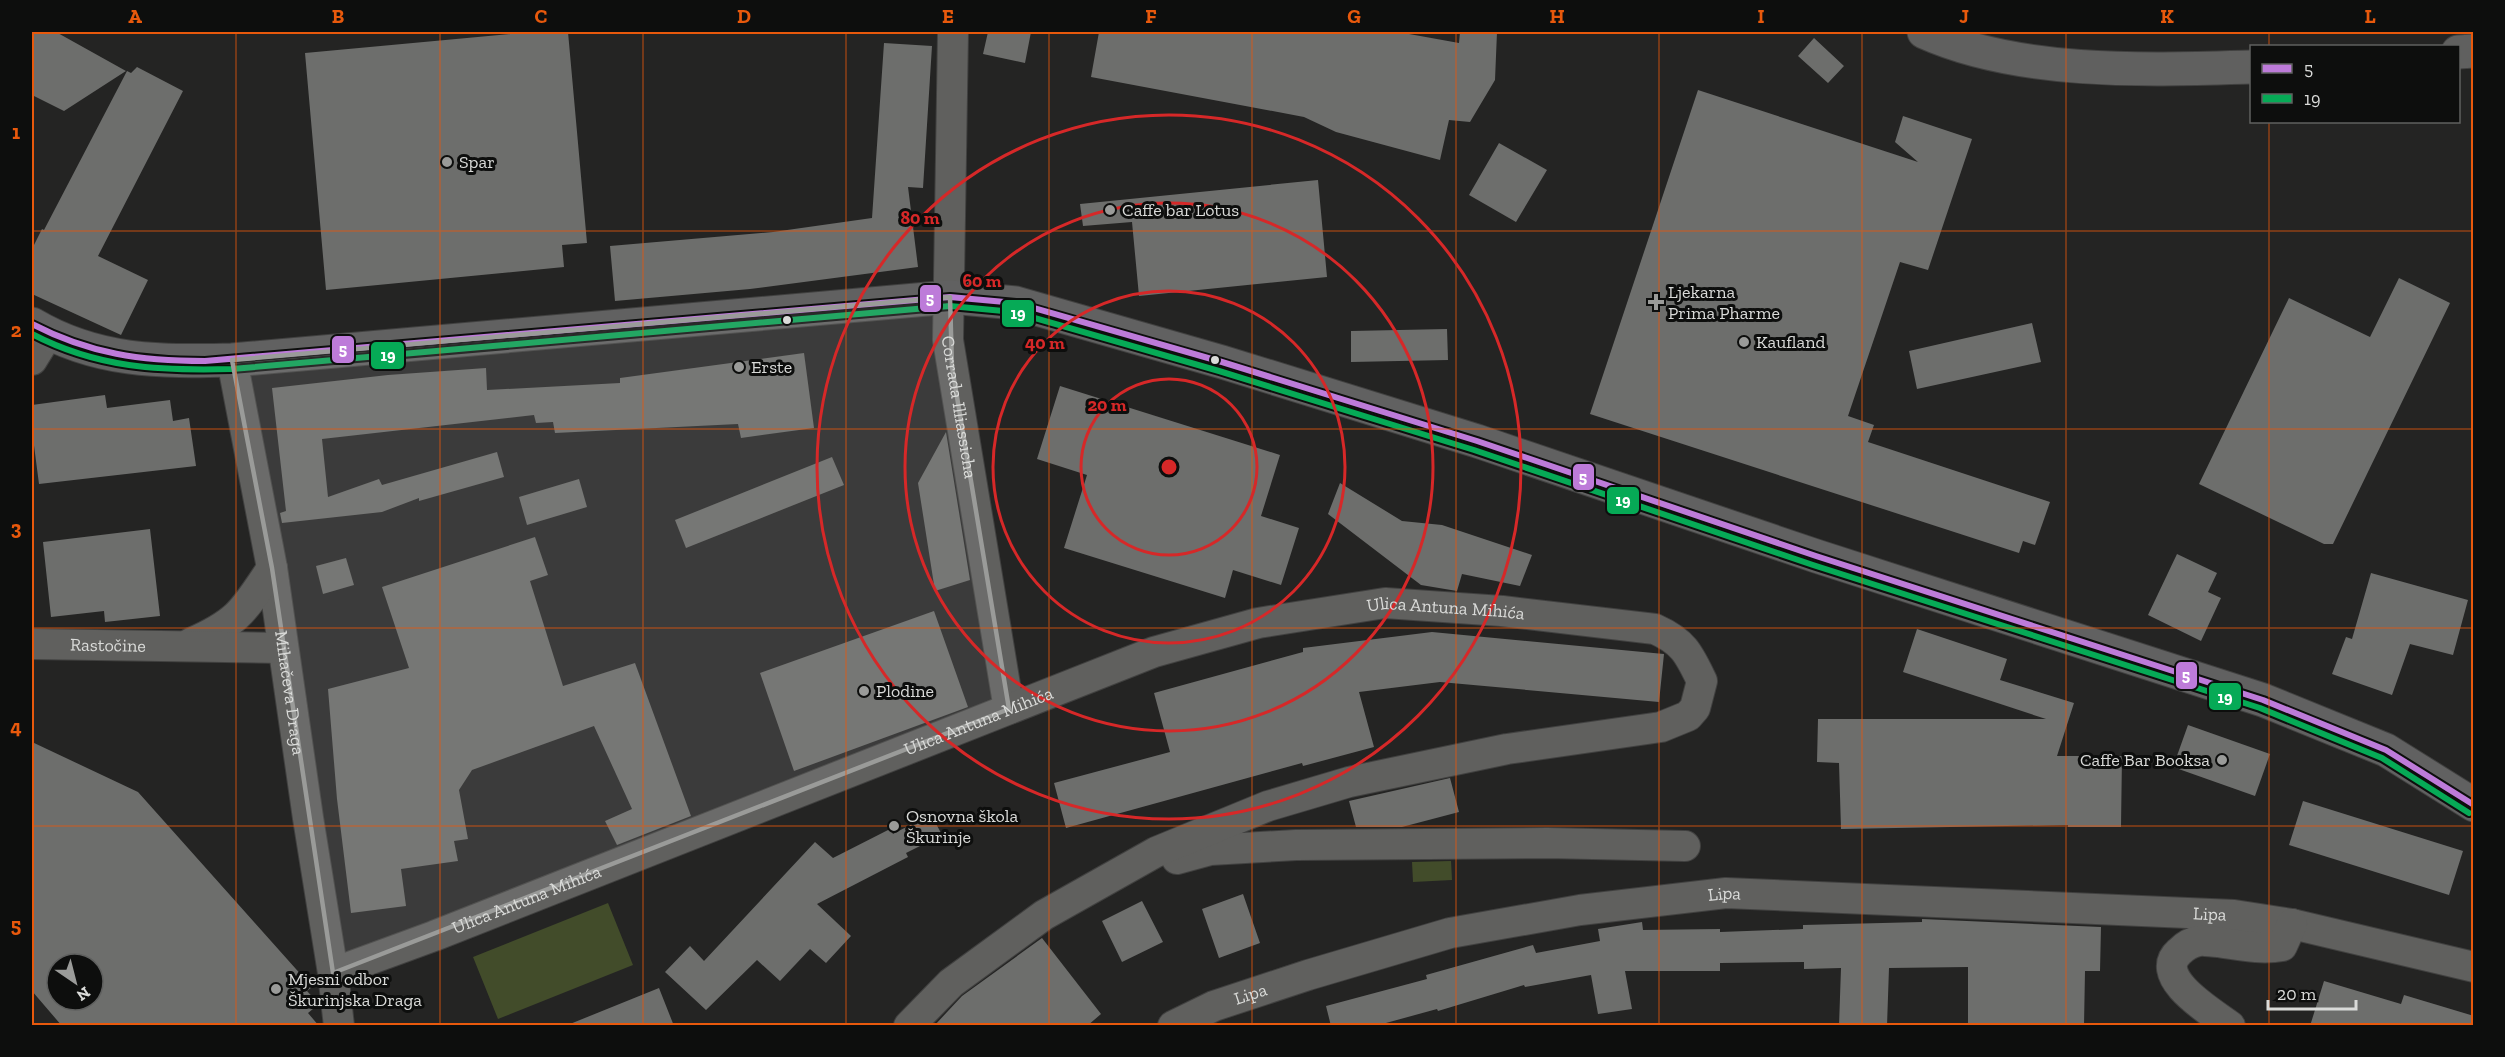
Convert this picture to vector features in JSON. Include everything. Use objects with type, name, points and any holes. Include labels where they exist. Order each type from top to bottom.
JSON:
[{"type":"main road","points":[[1924,32],[1973,49],[2010,58],[2051,63],[2138,68],[2250,68]]},
{"type":"main road","points":[[37,339],[119,357],[160,361],[232,360],[950,297],[1016,303],[1222,362],[1477,441],[1816,556],[2263,700],[2386,750],[2474,805]]},
{"type":"street","name":"Corrada Illiassicha","points":[[953,32],[948,340],[1009,709]]},
{"type":"street","name":"Mihačeva Draga","points":[[232,360],[272,568],[339,1026]]},
{"type":"street","name":"Rastočine","points":[[186,645],[220,630],[237,618],[272,568]]},
{"type":"street","name":"Ulica Antuna Mihića","points":[[333,973],[434,936],[1154,652],[1258,623],[1385,603],[1492,610],[1656,629],[1674,637],[1687,651],[1702,681],[1695,708],[1688,716],[1660,727],[1507,749],[1349,782],[1268,806],[1156,852],[1044,915],[951,983],[909,1026]]},
{"type":"street","name":"Rastočine","points":[[32,644],[283,648]]},
{"type":"street","points":[[1156,852],[1162,861],[1167,862],[1210,850],[1296,845],[1547,843],[1685,846]]},
{"type":"street","name":"Lipa","points":[[1173,1026],[1224,1003],[1450,933],[1580,910],[1726,893],[2234,915],[2292,924],[2474,968]]},
{"type":"street","name":"Lipa","points":[[2230,1026],[2188,995],[2177,983],[2172,969],[2173,957],[2185,946],[2200,940],[2267,949],[2282,946],[2292,924]]},
{"type":"highlighted area","points":[[950,297],[952,367],[1009,709],[333,973],[272,568],[232,360]]},
{"type":"green space","points":[[1451,861],[1452,880],[1413,882],[1412,862]]},
{"type":"green space","points":[[608,903],[633,965],[498,1019],[473,957]]},
{"type":"building","points":[[32,32],[56,32],[126,71],[64,111],[32,95]]},
{"type":"building","name":"Spar","points":[[533,32],[568,32],[587,243],[562,245],[564,267],[326,290],[305,53]]},
{"type":"building","points":[[988,32],[1031,32],[1025,63],[983,54]]},
{"type":"building","points":[[1099,32],[1398,32],[1459,43],[1460,32],[1497,32],[1495,80],[1470,122],[1449,120],[1440,160],[1336,132],[1304,117],[1091,77]]},
{"type":"building","points":[[1814,38],[1844,66],[1828,83],[1798,56]]},
{"type":"building","points":[[884,43],[932,46],[923,188],[908,187],[918,267],[750,289],[615,301],[610,246],[773,232],[872,218]]},
{"type":"building","points":[[137,67],[183,91],[98,256],[148,280],[121,335],[32,294],[32,249],[127,71],[131,73]]},
{"type":"building","name":"Kaufland","points":[[1698,90],[1918,162],[1895,142],[1903,116],[1972,139],[1928,270],[1900,262],[1848,416],[1874,425],[1868,442],[2050,502],[2035,545],[2023,541],[2019,553],[1590,414]]},
{"type":"building","points":[[1499,143],[1547,170],[1516,222],[1469,195]]},
{"type":"building","points":[[1318,180],[1327,277],[1139,296],[1132,222],[1083,226],[1080,204]]},
{"type":"building","points":[[2399,278],[2450,303],[2333,544],[2324,544],[2199,484],[2289,298],[2370,337]]},
{"type":"building","points":[[2032,323],[2041,362],[1917,389],[1909,351]]},
{"type":"building","points":[[1447,329],[1448,360],[1351,362],[1351,331]]},
{"type":"building","points":[[804,353],[814,428],[741,438],[738,424],[555,433],[553,422],[536,423],[534,415],[322,439],[328,497],[379,479],[382,485],[497,452],[504,477],[419,501],[419,498],[382,512],[282,523],[280,513],[286,511],[272,388],[388,375],[486,368],[487,390],[620,383],[620,378]]},
{"type":"building","points":[[1060,386],[1280,455],[1261,516],[1299,528],[1281,585],[1233,570],[1225,598],[1064,548],[1087,475],[1037,459]]},
{"type":"building","points":[[105,395],[107,408],[170,400],[173,421],[189,418],[196,466],[39,484],[32,430],[32,405]]},
{"type":"building","points":[[946,432],[970,580],[935,591],[918,483]]},
{"type":"building","points":[[832,457],[844,485],[686,548],[675,520]]},
{"type":"building","points":[[579,479],[587,507],[527,525],[519,497]]},
{"type":"building","points":[[1340,483],[1402,521],[1442,525],[1532,555],[1520,586],[1462,574],[1457,591],[1421,585],[1328,514]]},
{"type":"building","points":[[150,529],[160,616],[105,622],[104,611],[51,617],[43,542]]},
{"type":"building","points":[[535,537],[548,575],[530,581],[563,686],[635,663],[691,816],[617,845],[605,821],[632,809],[594,726],[472,770],[459,790],[468,839],[454,841],[458,861],[401,869],[406,906],[351,913],[337,799],[328,689],[409,668],[382,587]]},
{"type":"building","points":[[2177,554],[2217,573],[2208,592],[2221,598],[2201,641],[2148,615]]},
{"type":"building","points":[[346,558],[354,585],[323,594],[316,566]]},
{"type":"building","points":[[2371,573],[2468,600],[2453,655],[2410,644],[2392,695],[2332,674],[2346,637],[2352,639]]},
{"type":"building","name":"Plodine","points":[[934,611],[968,707],[794,771],[760,673]]},
{"type":"building","points":[[1917,629],[2007,659],[2000,680],[2074,703],[2057,756],[2122,756],[2121,827],[2068,827],[2068,825],[1841,829],[1839,763],[1817,762],[1818,719],[2046,719],[1903,672]]},
{"type":"building","points":[[1432,632],[1664,654],[1659,702],[1440,682],[1359,692],[1374,747],[1303,766],[1302,763],[1066,828],[1054,783],[1170,752],[1154,693],[1303,652],[1303,648]]},
{"type":"building","name":"Caffe Bar Booksa","points":[[2188,725],[2270,754],[2255,796],[2173,767]]},
{"type":"building","points":[[32,742],[138,792],[312,987],[307,991],[319,1004],[308,1013],[319,1026],[62,1026],[50,1012],[105,1012],[105,952],[45,952],[45,1006],[32,991]]},
{"type":"building","points":[[1450,778],[1459,812],[1402,827],[1356,827],[1349,801]]},
{"type":"building","points":[[2303,801],[2463,851],[2449,895],[2289,845]]},
{"type":"building","points":[[931,814],[942,835],[906,853],[908,857],[817,904],[851,936],[826,963],[810,949],[780,981],[757,960],[706,1010],[665,972],[690,946],[704,961],[815,842],[833,858],[890,829],[893,834]]},
{"type":"building","points":[[1243,894],[1260,943],[1219,958],[1202,909]]},
{"type":"building","points":[[1142,901],[1163,942],[1122,962],[1102,921]]},
{"type":"building","points":[[1922,919],[2101,927],[2100,971],[2085,971],[2084,1026],[1968,1026],[1968,967],[1889,968],[1887,1026],[1839,1026],[1841,968],[1804,969],[1804,962],[1720,963],[1720,971],[1625,971],[1632,1009],[1598,1014],[1591,975],[1525,987],[1524,985],[1438,1011],[1437,1009],[1375,1026],[1331,1026],[1326,1006],[1427,979],[1426,975],[1533,945],[1536,953],[1600,941],[1598,929],[1642,922],[1643,930],[1720,929],[1720,932],[1803,929],[1803,925],[1922,922]]},
{"type":"building","points":[[1042,938],[1101,1014],[1087,1026],[934,1026],[962,996]]},
{"type":"building","points":[[2324,981],[2401,1004],[2404,995],[2474,1016],[2474,1026],[2310,1026]]},
{"type":"building","points":[[659,988],[674,1026],[570,1026],[570,1024]]},
{"type":"transit line","name":"5","points":[[32,324],[74,342],[116,354],[205,361],[950,297],[1016,303],[1222,362],[1477,441],[1816,556],[2263,700],[2386,750],[2474,805]]},
{"type":"transit line","name":"19","points":[[32,334],[80,354],[105,361],[154,368],[232,369],[950,306],[1014,312],[1219,371],[1474,450],[1813,565],[2260,708],[2382,758],[2469,813]]},
{"type":"place","name":"Spar","points":[[447,162]]},
{"type":"place","name":"Caffe bar Lotus","points":[[1110,210]]},
{"type":"place","name":"Ljekarna Prima Pharme","points":[[1656,302]]},
{"type":"place","name":"Kaufland","points":[[1744,342]]},
{"type":"place","name":"Erste","points":[[739,367]]},
{"type":"place","name":"Plodine","points":[[864,691]]},
{"type":"place","name":"Caffe Bar Booksa","points":[[2222,760]]},
{"type":"place","name":"Osnovna škola Škurinje","points":[[894,826]]},
{"type":"place","name":"Mjesni odbor Škurinjska Draga","points":[[276,989]]}]
